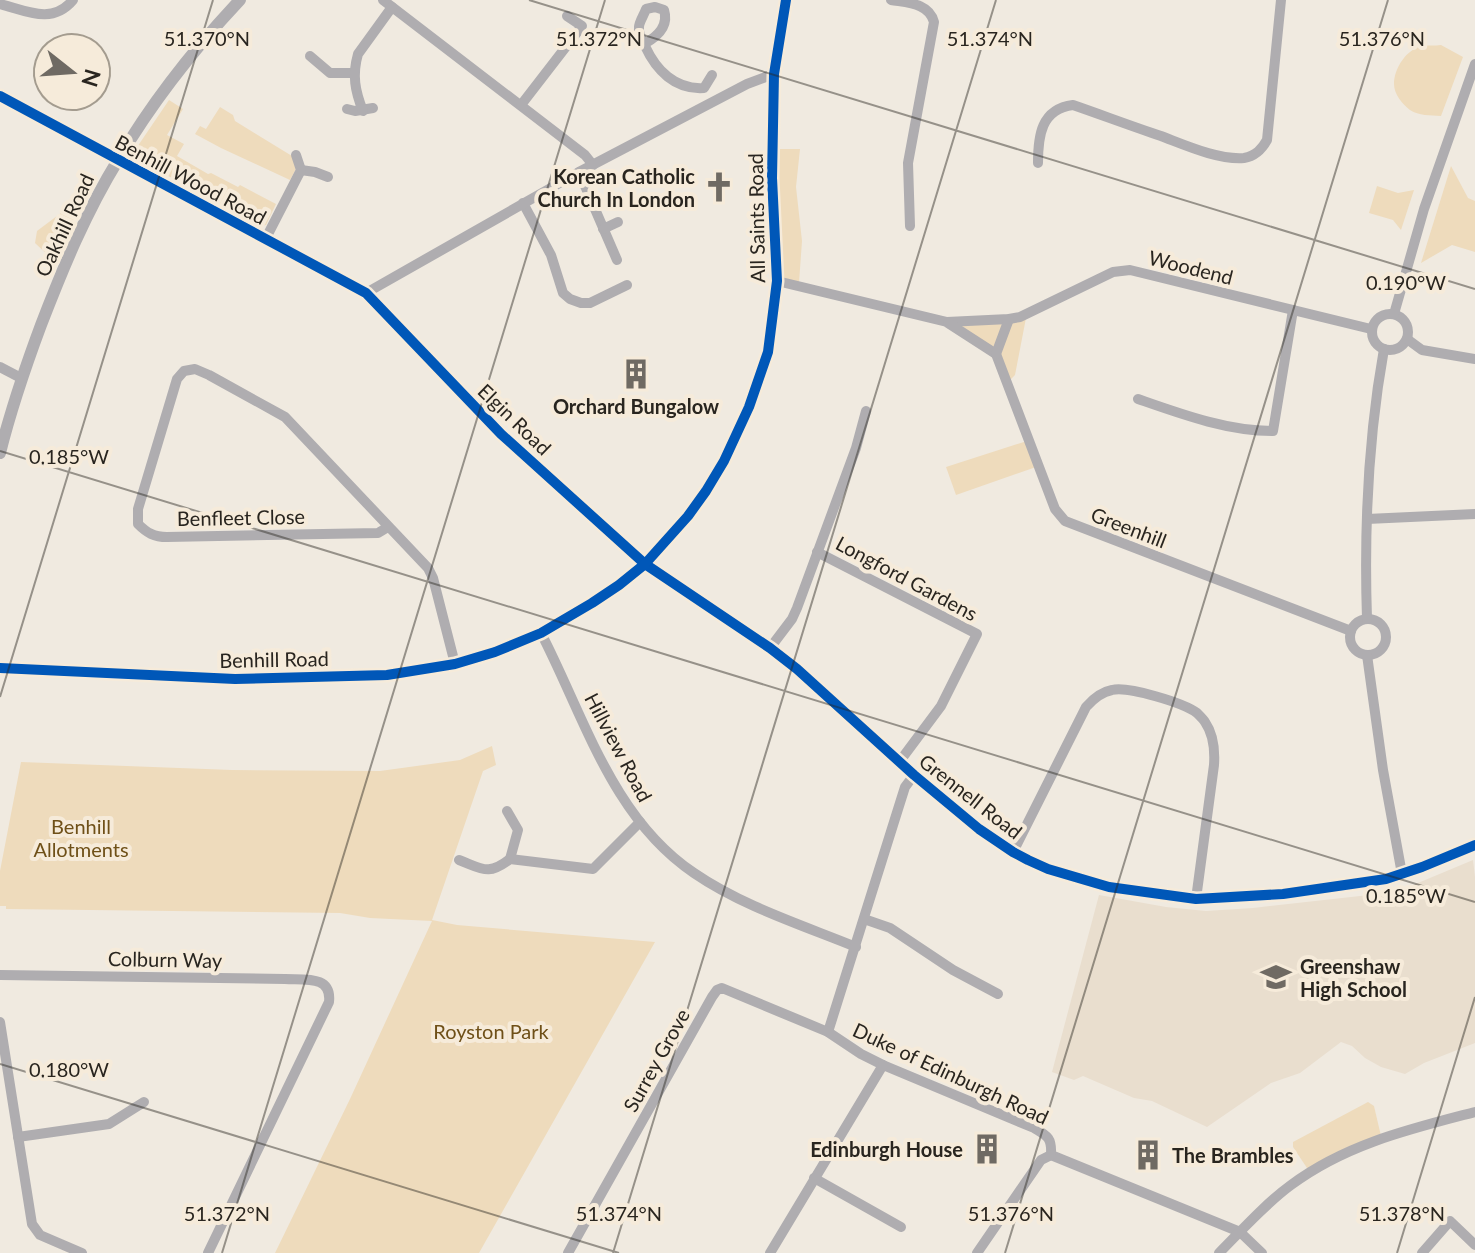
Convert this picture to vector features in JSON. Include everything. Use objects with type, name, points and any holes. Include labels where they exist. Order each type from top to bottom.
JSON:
[{"type":"street","points":[[0,4],[45,15],[63,10],[73,0]]},
{"type":"street","name":"Oakhill Road","points":[[0,453],[21,378],[63,268],[93,205],[117,160],[174,77],[240,0]]},
{"type":"street","name":"All Saints Road","points":[[541,633],[600,598],[645,564],[706,491],[749,407],[768,352],[777,281],[772,178],[774,74],[786,0]]},
{"type":"street","points":[[891,0],[925,8],[932,14],[934,22],[908,163],[910,226]]},
{"type":"street","points":[[1038,163],[1038,138],[1043,124],[1063,106],[1073,105],[1201,151],[1244,158],[1262,150],[1267,140],[1281,0],[1275,0]]},
{"type":"street","points":[[347,109],[368,110],[356,94],[354,73],[358,54],[388,3],[585,155],[593,165]]},
{"type":"street","points":[[521,105],[582,26],[567,16]]},
{"type":"street","points":[[644,44],[662,73],[692,89],[704,88]]},
{"type":"street","points":[[310,56],[330,73],[354,73]]},
{"type":"street","points":[[1394,314],[1424,209],[1475,64]]},
{"type":"street","points":[[366,293],[579,172],[747,84],[774,74]]},
{"type":"street","points":[[704,88],[712,75]]},
{"type":"street","points":[[704,88],[713,102]]},
{"type":"street","name":"Benhill Wood Road","points":[[1,101],[366,293]]},
{"type":"street","points":[[265,240],[301,170],[296,155]]},
{"type":"street","points":[[301,170],[328,177]]},
{"type":"street","points":[[579,172],[617,260]]},
{"type":"street","points":[[523,203],[551,255],[563,293],[570,299],[590,303],[627,285]]},
{"type":"street","points":[[603,229],[618,222]]},
{"type":"street","name":"Woodend","points":[[777,281],[947,322],[1009,319],[1030,313],[1121,270],[1371,329]]},
{"type":"street","name":"Elgin Road","points":[[366,293],[501,434],[645,564]]},
{"type":"street","points":[[1138,399],[1216,423],[1273,431],[1293,310]]},
{"type":"street","points":[[1394,314],[1407,327],[1407,339],[1399,348],[1384,349],[1373,341],[1371,329],[1382,315],[1394,314]]},
{"type":"street","points":[[996,354],[1009,319]]},
{"type":"street","name":"Woodend","points":[[947,322],[996,354]]},
{"type":"street","points":[[1407,339],[1422,350],[1475,359]]},
{"type":"street","points":[[1367,619],[1371,451],[1384,349]]},
{"type":"street","name":"Greenhill","points":[[996,354],[1055,509],[1065,521],[1351,631]]},
{"type":"street","points":[[0,367],[21,378]]},
{"type":"street","name":"Benfleet Close","points":[[388,527],[378,533],[156,537],[145,531],[138,524],[138,509],[177,379],[184,371],[195,369],[285,417],[428,568],[455,664]]},
{"type":"street","points":[[770,648],[797,608],[856,448],[866,411]]},
{"type":"street","points":[[1367,519],[1475,514]]},
{"type":"street","name":"Longford Gardens","points":[[817,552],[977,634],[941,706],[900,761]]},
{"type":"street","name":"Grennell Road","points":[[645,564],[797,669],[963,817],[1013,852],[1048,869],[1109,887],[1215,899],[1283,894],[1386,879],[1475,845]]},
{"type":"street","points":[[1373,619],[1383,626],[1386,643],[1379,652],[1367,655],[1353,647],[1351,631],[1357,622],[1373,619]]},
{"type":"street","name":"Benhill Road","points":[[0,668],[235,679],[387,675],[455,664],[541,633]]},
{"type":"street","name":"Hillview Road","points":[[541,633],[623,800],[667,851],[719,889],[856,947]]},
{"type":"street","points":[[1367,655],[1402,874]]},
{"type":"street","points":[[1013,852],[1086,707],[1093,699],[1113,690],[1134,691],[1197,713],[1209,728],[1212,738],[1214,765],[1196,899]]},
{"type":"street","points":[[828,1032],[905,787],[914,775]]},
{"type":"street","points":[[459,860],[486,870],[499,868],[510,859],[518,830],[507,811]]},
{"type":"street","points":[[510,859],[593,869],[640,822]]},
{"type":"street","points":[[864,919],[890,928],[953,970],[998,994]]},
{"type":"street","name":"Colburn Way","points":[[0,975],[314,980],[328,987],[329,1002],[208,1253]]},
{"type":"street","name":"Surrey Grove","points":[[568,1253],[717,990],[722,988],[828,1032]]},
{"type":"street","points":[[0,1022],[32,1224],[48,1240],[82,1253]]},
{"type":"street","name":"Duke of Edinburgh Road","points":[[828,1032],[883,1065],[1034,1128],[1050,1140],[1051,1155],[1240,1232]]},
{"type":"street","points":[[770,1253],[883,1065]]},
{"type":"street","points":[[18,1137],[109,1124],[144,1102]]},
{"type":"street","points":[[1219,1253],[1291,1185],[1334,1157],[1396,1132],[1475,1112]]},
{"type":"street","points":[[977,1253],[1041,1160],[1051,1155]]},
{"type":"street","points":[[814,1178],[901,1227]]},
{"type":"street","points":[[1422,1253],[1450,1221],[1475,1245]]},
{"type":"street","points":[[1240,1232],[1262,1253]]},
{"type":"shaded area","name":"Greenshaw High School","points":[[1473,860],[1475,1043],[1405,1074],[1381,1067],[1352,1046],[1341,1042],[1300,1073],[1271,1083],[1207,1127],[1152,1101],[1134,1098],[1083,1076],[1074,1080],[1052,1072],[1099,895],[1206,911],[1253,908],[1387,893]]},
{"type":"green space","points":[[1441,45],[1463,57],[1441,116],[1417,113],[1407,108],[1397,95],[1394,88],[1396,72],[1402,60],[1416,48]]},
{"type":"green space","points":[[169,100],[183,109],[167,135],[184,144],[177,156],[208,174],[238,187],[240,185],[276,204],[266,225],[261,226],[131,156]]},
{"type":"green space","points":[[220,107],[233,115],[235,121],[292,156],[296,169],[290,180],[195,134],[200,126],[206,129]]},
{"type":"green space","points":[[775,149],[800,149],[796,187],[802,241],[799,283],[779,279]]},
{"type":"green space","points":[[1451,166],[1468,198],[1475,201],[1475,252],[1452,245],[1421,263]]},
{"type":"green space","points":[[1377,186],[1398,193],[1414,190],[1401,230],[1393,220],[1369,213]]},
{"type":"green space","points":[[82,203],[55,258],[51,258],[35,243],[37,231],[73,204]]},
{"type":"green space","points":[[1026,318],[1015,375],[1009,381],[999,353],[955,324]]},
{"type":"green space","points":[[1030,440],[1039,466],[956,495],[946,467]]},
{"type":"green space","points":[[492,746],[496,765],[483,771],[432,920],[457,925],[655,942],[479,1253],[275,1253],[432,921],[340,913],[6,909],[6,906],[0,906],[0,871],[21,762],[232,770],[380,771],[460,760]]},
{"type":"green space","points":[[1368,1102],[1374,1106],[1381,1136],[1309,1171],[1293,1147],[1293,1142]]},
{"type":"cycle path","points":[[0,668],[235,679],[387,675],[455,664],[541,633],[592,603],[645,564],[688,516],[724,461],[749,407],[768,352],[777,281],[772,178],[774,74],[786,0]]},
{"type":"cycle path","points":[[0,96],[366,293],[501,434],[645,564],[770,648],[979,829],[1028,860],[1109,887],[1196,899],[1283,894],[1386,879],[1475,845]]},
{"type":"place","name":"Korean Catholic Church In London","points":[[719,187]]},
{"type":"place","name":"Orchard Bungalow","points":[[636,374]]},
{"type":"place","name":"Greenshaw High School","points":[[1276,977]]},
{"type":"place","name":"Edinburgh House","points":[[987,1149]]},
{"type":"place","name":"The Brambles","points":[[1148,1155]]},
{"type":"park label","name":"Benhill Allotments","points":[[81,838]]},
{"type":"park label","name":"Royston Park","points":[[491,1031]]}]
